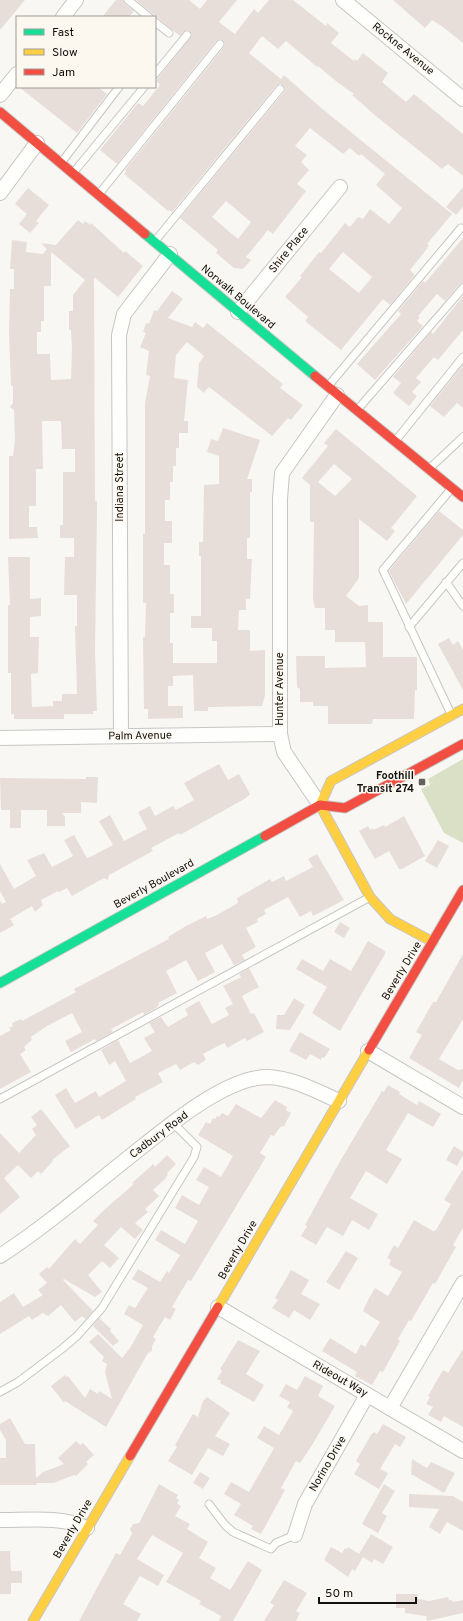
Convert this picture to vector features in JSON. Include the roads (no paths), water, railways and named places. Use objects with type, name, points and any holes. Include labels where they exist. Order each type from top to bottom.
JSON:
[{"type":"main road","name":"Norwalk Boulevard","points":[[0,112],[332,391],[462,496]]},
{"type":"main road","points":[[463,709],[331,781],[320,805],[345,808],[463,744]]},
{"type":"main road","name":"Hunter Avenue","points":[[320,805],[370,897],[390,920],[433,942]]},
{"type":"main road","name":"Beverly Boulevard","points":[[0,983],[320,805]]},
{"type":"main road","name":"Beverly Drive","points":[[33,1621],[463,890]]},
{"type":"street","points":[[64,16],[76,0]]},
{"type":"street","name":"Rockne Avenue","points":[[343,0],[463,99]]},
{"type":"street","points":[[0,96],[16,75]]},
{"type":"street","points":[[0,193],[37,143]]},
{"type":"street","name":"Shire Place","points":[[238,312],[340,187]]},
{"type":"street","name":"Indiana Street","points":[[121,736],[119,335],[124,314],[170,254]]},
{"type":"street","name":"Hunter Avenue","points":[[320,805],[284,752],[280,734],[280,499],[282,473],[332,391]]},
{"type":"street","name":"Palm Avenue","points":[[0,738],[280,734]]},
{"type":"street","points":[[368,1051],[463,1107]]},
{"type":"street","name":"Cadbury Road","points":[[0,1256],[15,1246],[173,1123],[227,1088],[246,1081],[267,1077],[294,1082],[339,1101]]},
{"type":"street","points":[[390,1408],[463,1283]]},
{"type":"street","name":"Rideout Way","points":[[218,1307],[463,1451]]},
{"type":"street","name":"Norino Drive","points":[[295,1535],[305,1504],[368,1395]]},
{"type":"street","points":[[0,1520],[58,1520],[75,1522],[87,1528]]},
{"type":"lane","points":[[128,0],[148,16]]},
{"type":"lane","points":[[156,23],[169,33]]},
{"type":"lane","points":[[156,73],[187,35]]},
{"type":"lane","points":[[98,194],[220,44]]},
{"type":"lane","points":[[61,163],[118,88]]},
{"type":"lane","points":[[73,173],[143,88]]},
{"type":"lane","points":[[155,241],[280,89]]},
{"type":"lane","points":[[332,391],[461,228]]},
{"type":"lane","points":[[356,410],[463,288]]},
{"type":"lane","points":[[395,442],[463,357]]},
{"type":"lane","points":[[429,469],[463,437]]},
{"type":"lane","points":[[452,488],[383,570],[452,715]]},
{"type":"lane","points":[[409,627],[463,563]]},
{"type":"lane","points":[[446,582],[463,606]]},
{"type":"lane","points":[[0,1099],[370,897]]},
{"type":"lane","points":[[0,1392],[18,1382],[63,1348],[77,1336],[102,1308],[194,1157],[196,1147],[173,1123]]},
{"type":"lane","points":[[209,1504],[232,1532],[271,1550],[276,1543],[295,1535]]},
{"type":"place","name":"Foothill Transit 274","points":[[422,782]]}]
